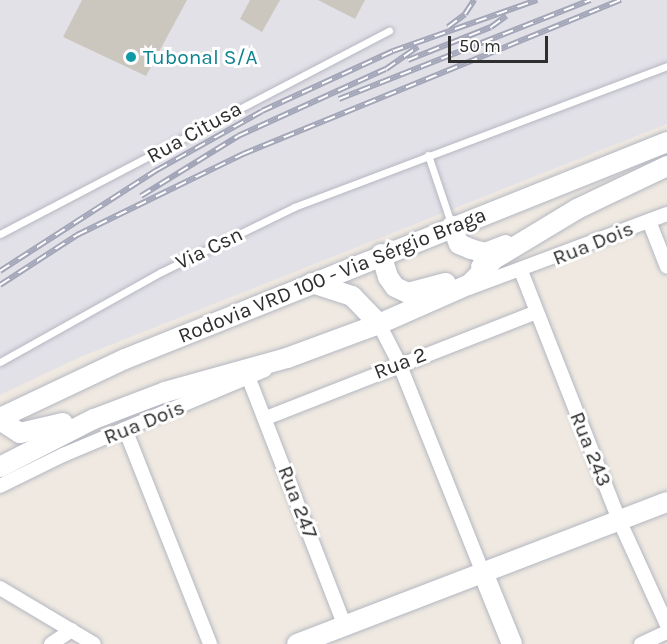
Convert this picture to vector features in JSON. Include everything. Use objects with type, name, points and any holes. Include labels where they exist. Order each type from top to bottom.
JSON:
[{"type":"main road","name":"Rodovia VRD 100 - Via Sérgio Braga","points":[[0,419],[125,359],[381,254],[667,142]]},
{"type":"main road","name":"Rodovia VRD 100 - Via Sérgio Braga","points":[[492,261],[527,237],[603,195],[667,166]]},
{"type":"main road","points":[[452,226],[459,244],[485,253],[527,237]]},
{"type":"main road","points":[[381,254],[387,277],[395,287],[408,293],[460,278],[492,261]]},
{"type":"main road","points":[[0,419],[10,429],[30,434],[123,402],[287,358],[379,324],[450,294],[477,280],[492,261]]},
{"type":"main road","points":[[312,283],[352,296],[379,324]]},
{"type":"main road","points":[[0,467],[94,419],[207,379]]},
{"type":"main road","points":[[297,644],[484,575],[667,502]]},
{"type":"main road","points":[[484,575],[512,644]]},
{"type":"street","name":"Rua Dois","points":[[450,294],[520,271],[667,214]]},
{"type":"street","points":[[649,221],[667,267]]},
{"type":"street","name":"Rua 243","points":[[520,271],[620,520],[667,625]]},
{"type":"street","name":"Rua 2","points":[[266,418],[399,363],[536,312]]},
{"type":"street","points":[[379,324],[399,363],[484,575]]},
{"type":"street","name":"Rua Dois","points":[[0,486],[125,429],[249,379],[287,358]]},
{"type":"street","name":"Rua 247","points":[[249,379],[345,626]]},
{"type":"street","points":[[125,429],[210,644]]},
{"type":"street","points":[[0,588],[94,644]]},
{"type":"street","points":[[51,644],[72,630]]},
{"type":"street","points":[[641,644],[667,632]]},
{"type":"lane","name":"Rua Citusa","points":[[0,234],[388,31]]},
{"type":"lane","name":"Via Csn","points":[[0,362],[161,272],[294,207],[667,66]]},
{"type":"lane","points":[[428,155],[452,226]]},
{"type":"shaded area","points":[[0,0],[667,0],[667,124],[80,357],[0,395]]},
{"type":"building","name":"Tubonal S/A","points":[[82,0],[187,0],[146,76],[63,37]]},
{"type":"building","points":[[250,0],[280,0],[262,32],[240,19]]},
{"type":"building","points":[[318,0],[365,0],[355,19]]},
{"type":"railway","points":[[448,27],[465,14],[474,0]]},
{"type":"railway","points":[[0,271],[157,170],[262,111],[393,51],[537,0]]},
{"type":"railway","points":[[339,99],[590,0]]},
{"type":"railway","points":[[0,285],[77,235],[243,154],[621,0]]},
{"type":"railway","points":[[408,60],[491,27],[506,16]]},
{"type":"railway","points":[[141,196],[238,136],[386,69],[418,47]]},
{"type":"place","name":"Tubonal S/A","points":[[131,57]]}]
